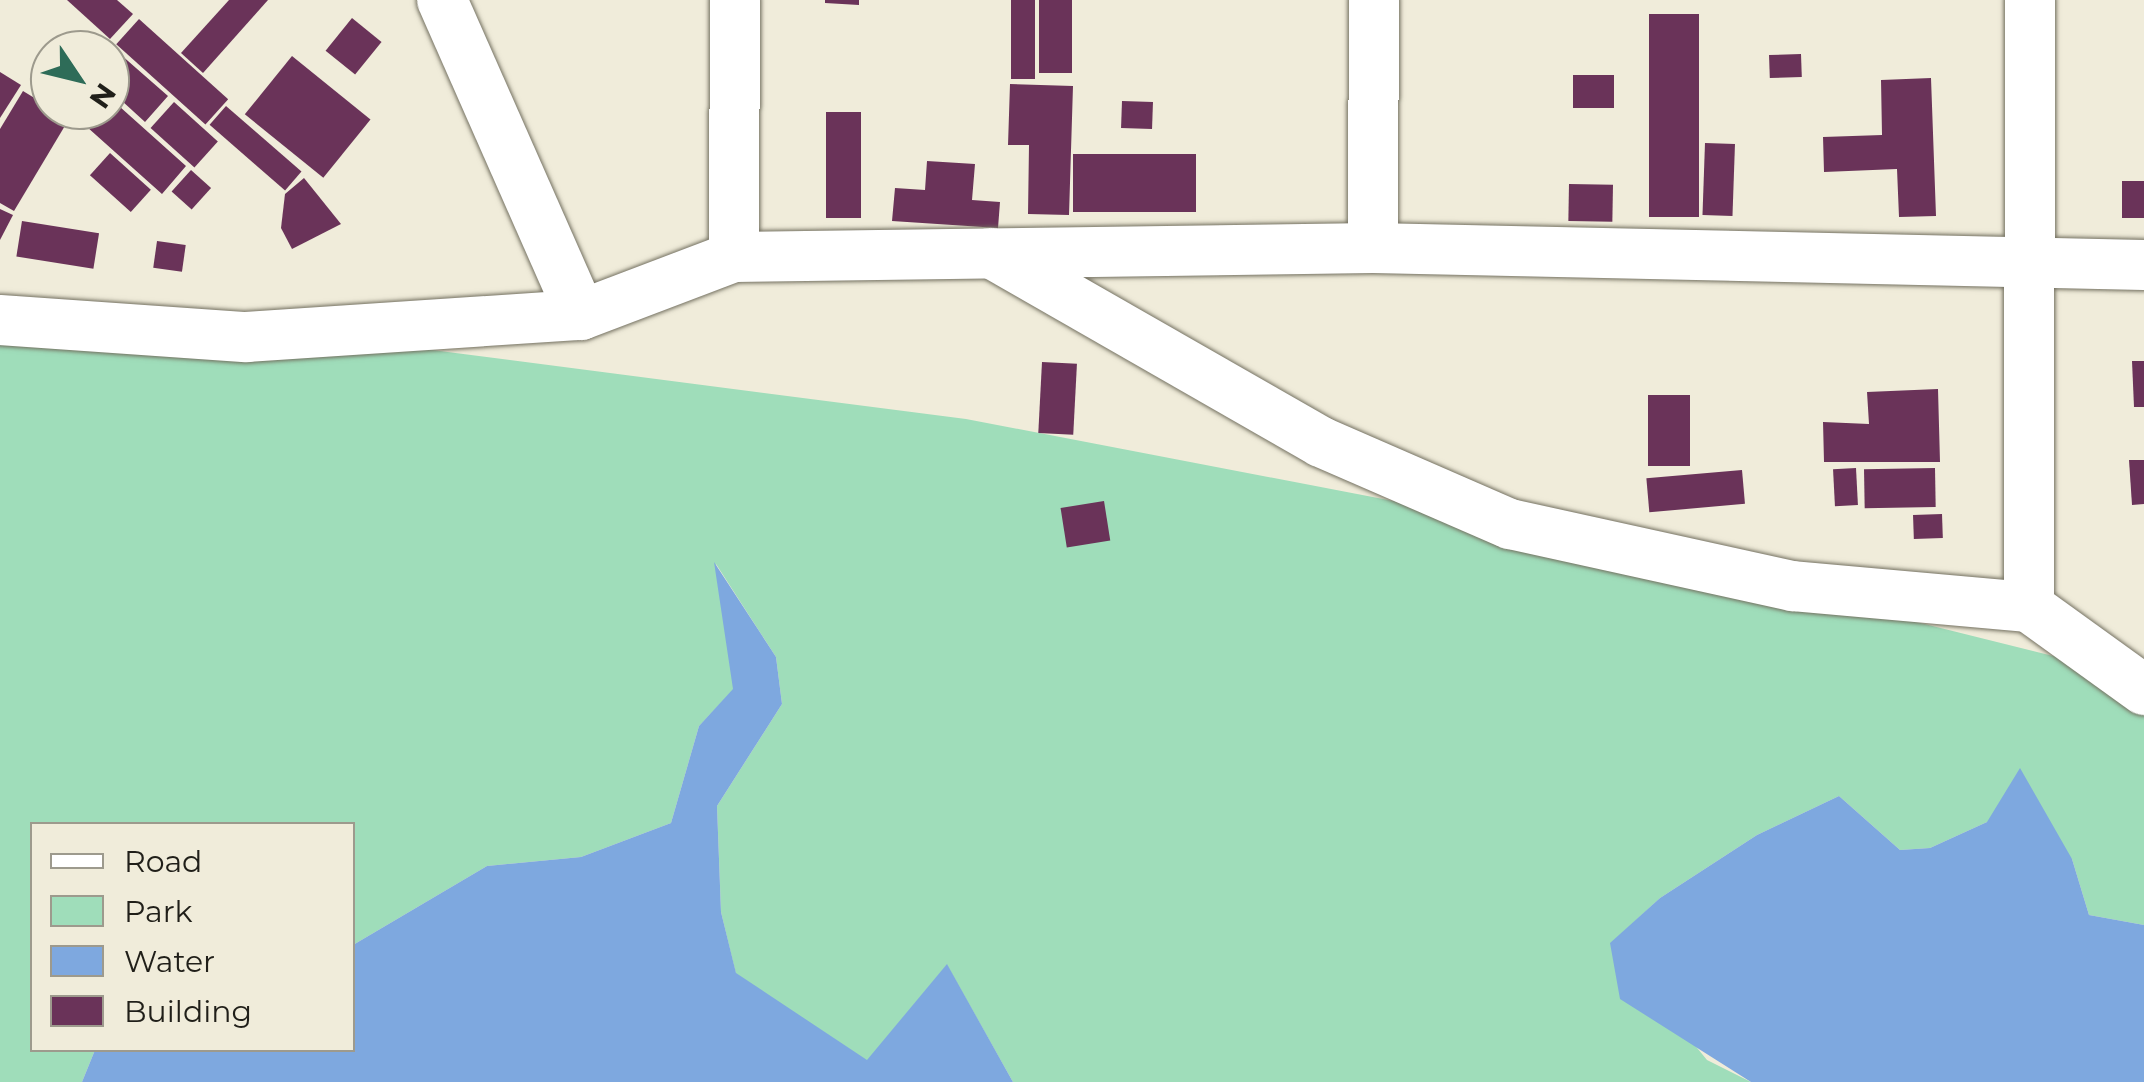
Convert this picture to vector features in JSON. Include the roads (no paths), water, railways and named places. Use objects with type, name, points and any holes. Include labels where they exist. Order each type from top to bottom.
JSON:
[{"type":"street","points":[[442,0],[581,315]]},
{"type":"street","points":[[734,0],[734,257]]},
{"type":"street","points":[[1372,248],[1374,0]]},
{"type":"street","points":[[2029,607],[2030,0]]},
{"type":"street","points":[[0,320],[246,337],[581,315],[734,257],[1372,248],[2030,258],[2144,264]]},
{"type":"street","points":[[991,253],[1321,442],[1510,524],[1793,586],[2029,607],[2144,690]]},
{"type":"water","points":[[714,562],[776,657],[782,704],[717,806],[721,912],[736,973],[867,1060],[947,964],[1013,1082],[82,1082],[94,1052],[355,1052],[355,944],[487,866],[581,857],[671,823],[699,726],[733,689]]},
{"type":"water","points":[[2020,768],[2072,859],[2089,915],[2144,925],[2144,1082],[1751,1082],[1620,999],[1610,943],[1660,898],[1757,835],[1839,796],[1900,850],[1930,848],[1987,822]]}]
